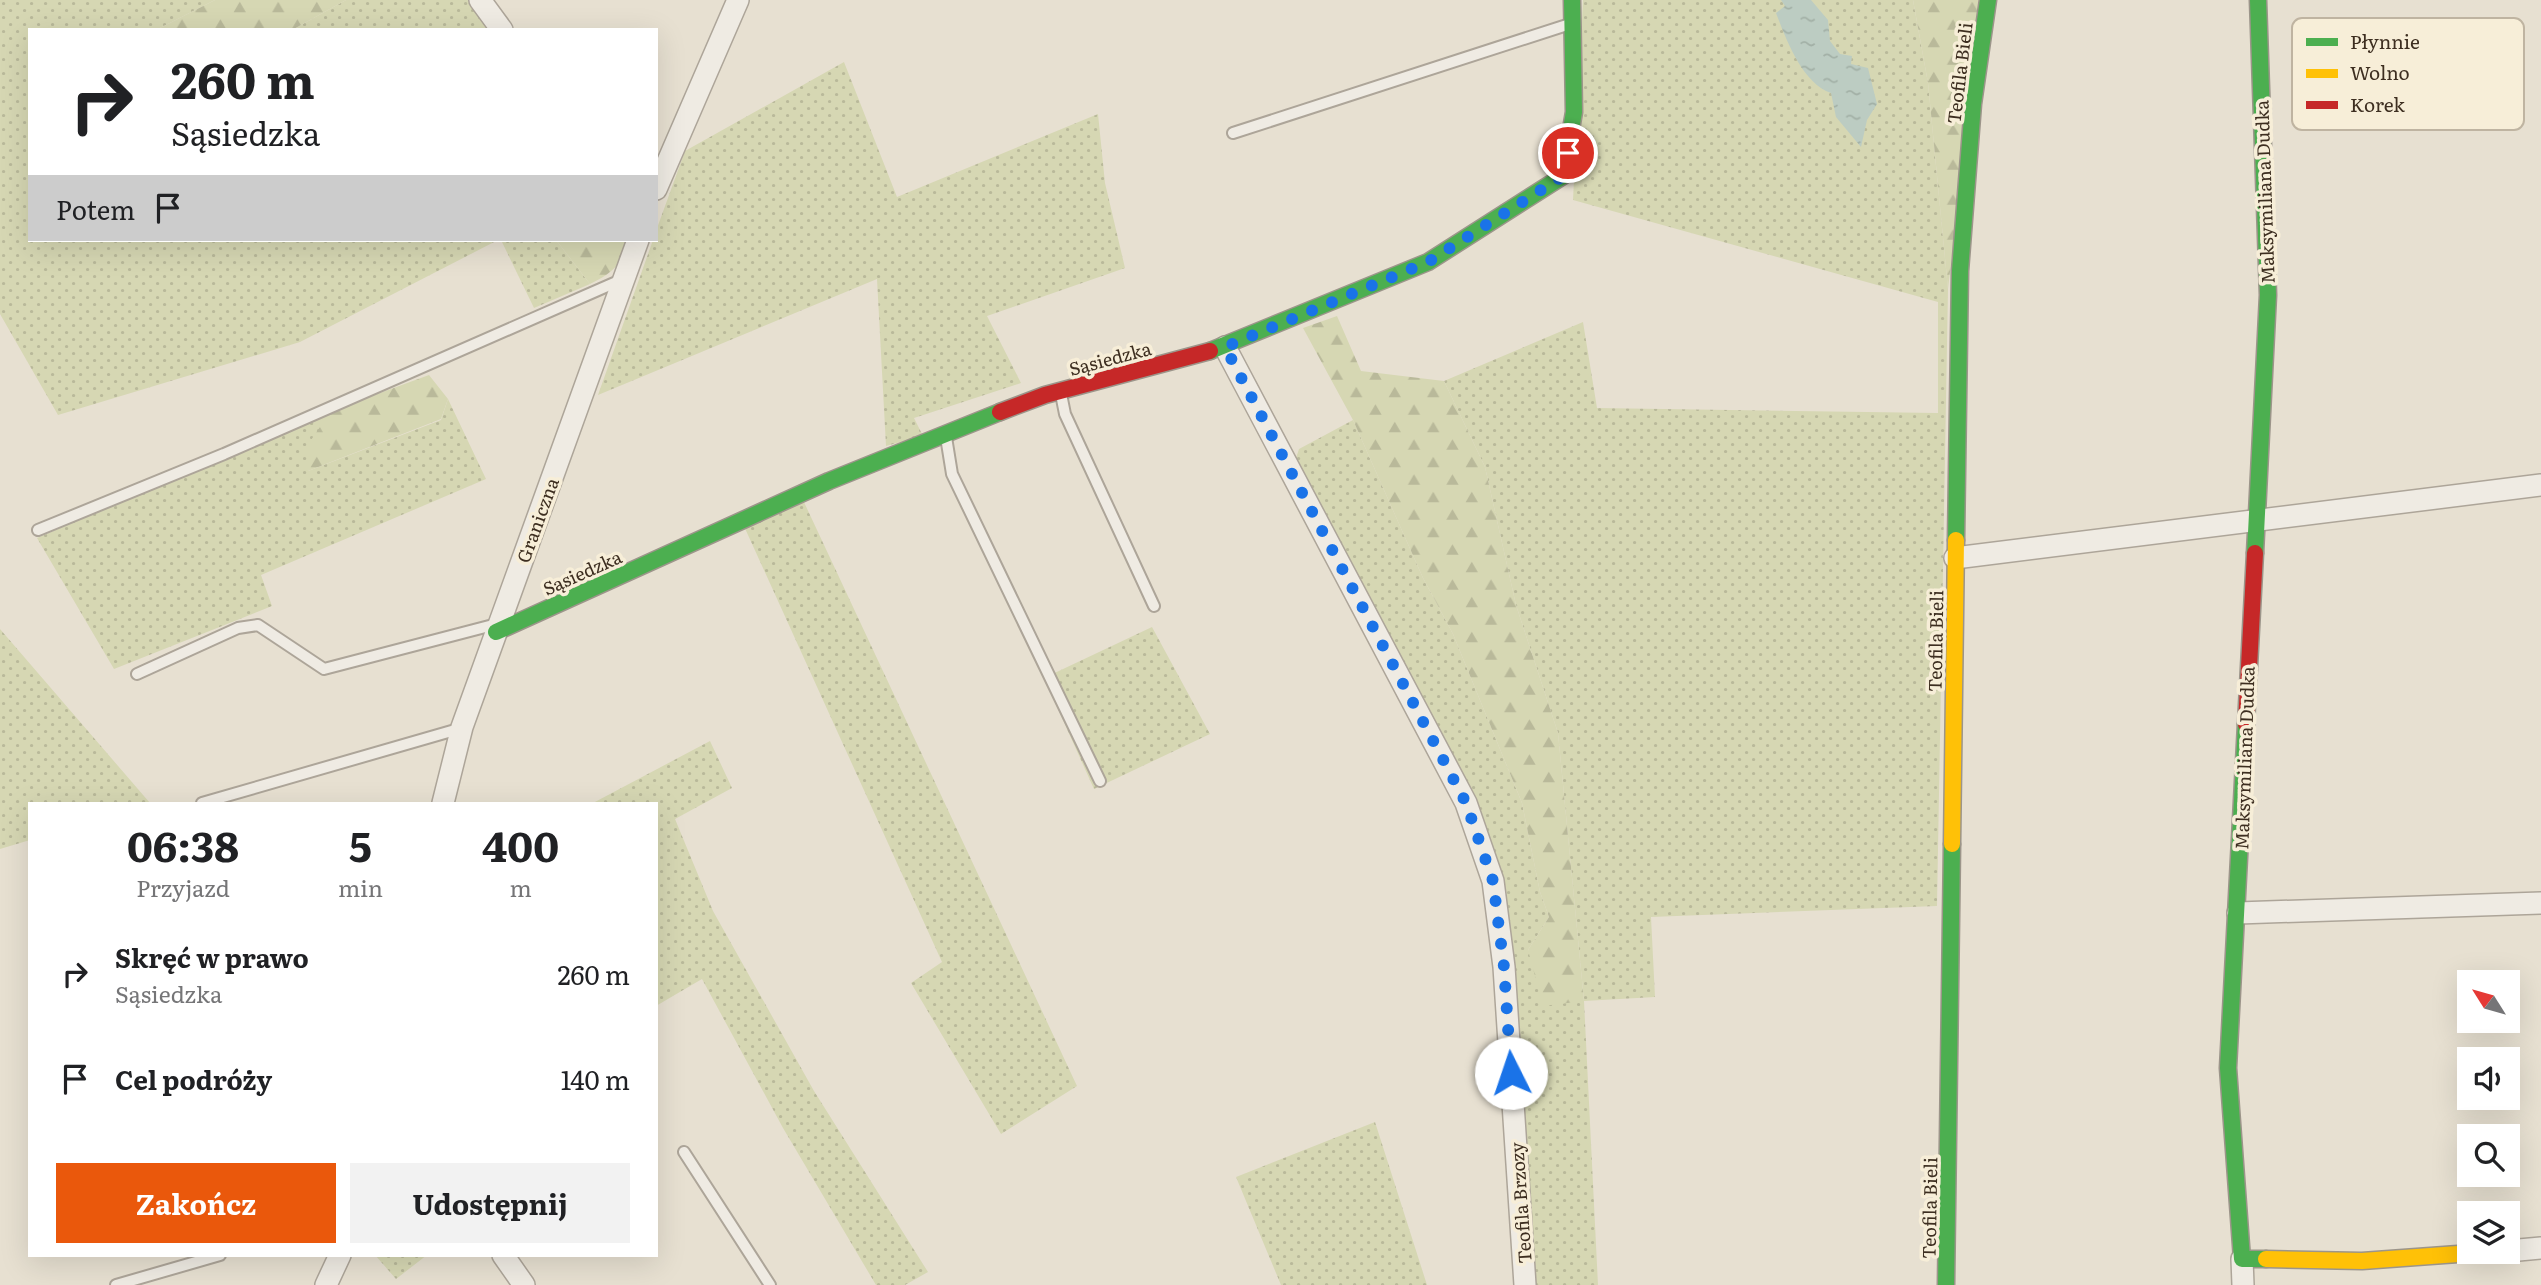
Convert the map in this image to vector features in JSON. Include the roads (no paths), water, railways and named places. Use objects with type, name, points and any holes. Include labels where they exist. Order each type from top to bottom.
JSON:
[{"type":"street","points":[[480,0],[501,28]]},
{"type":"street","points":[[658,182],[738,0]]},
{"type":"street","name":"Sąsiedzka","points":[[498,628],[829,481],[945,435],[1060,391],[1225,347],[1428,262],[1563,176],[1574,112],[1572,0]]},
{"type":"street","name":"Teofila Bieli","points":[[1946,1285],[1960,271],[1973,104],[1987,0]]},
{"type":"street","name":"Maksymiliana Dudka","points":[[2242,1259],[2228,1068],[2238,913],[2254,521],[2268,295],[2259,0]]},
{"type":"street","name":"Graniczna","points":[[443,802],[462,727],[637,242]]},
{"type":"street","name":"Teofila Brzozy","points":[[1225,347],[1466,803],[1493,881],[1504,967],[1525,1285]]},
{"type":"street","points":[[1955,558],[2541,485]]},
{"type":"street","points":[[2238,913],[2541,903]]},
{"type":"street","points":[[2520,1250],[2541,1248]]},
{"type":"street","points":[[2243,1285],[2242,1259],[2362,1261],[2457,1254]]},
{"type":"street","points":[[326,1285],[340,1257]]},
{"type":"street","points":[[504,1257],[524,1285]]},
{"type":"lane","points":[[1233,133],[1573,23]]},
{"type":"lane","points":[[38,530],[224,454],[624,279]]},
{"type":"lane","points":[[1060,391],[1065,414],[1154,606]]},
{"type":"lane","points":[[945,435],[952,474],[1100,781]]},
{"type":"lane","points":[[137,674],[238,628],[258,625],[324,668],[498,628]]},
{"type":"lane","points":[[205,802],[462,727]]},
{"type":"lane","points":[[684,1152],[770,1285]]},
{"type":"lane","points":[[116,1285],[213,1257]]},
{"type":"water","points":[[1781,0],[1811,0],[1828,20],[1830,41],[1840,54],[1852,56],[1851,64],[1868,68],[1877,104],[1867,120],[1861,147],[1836,117],[1831,93],[1812,80],[1796,59],[1776,13],[1785,6]]}]
